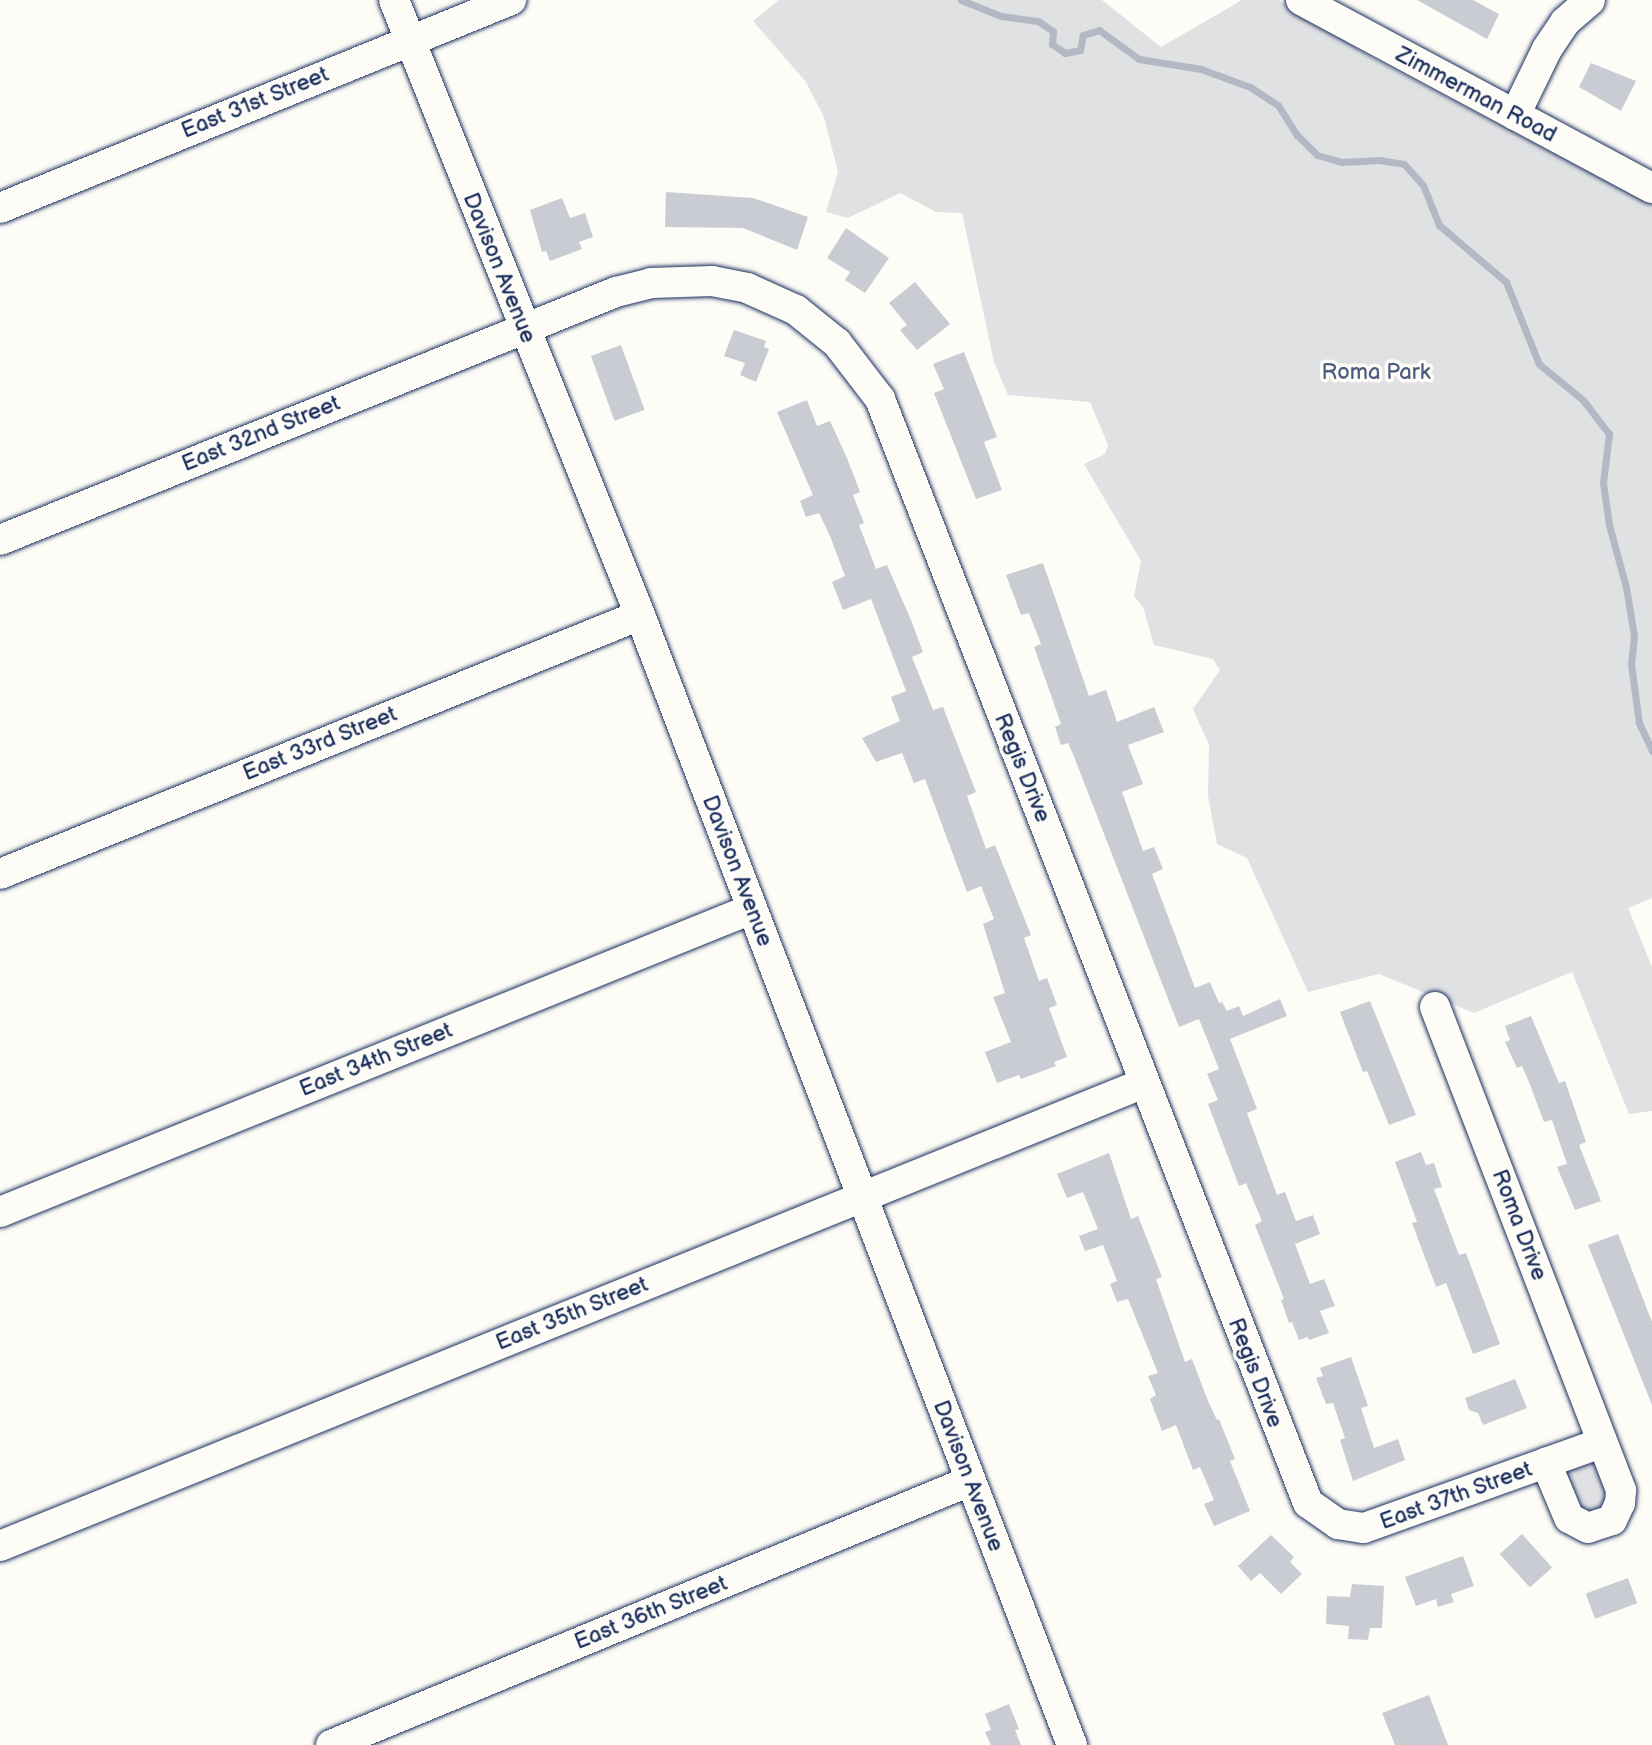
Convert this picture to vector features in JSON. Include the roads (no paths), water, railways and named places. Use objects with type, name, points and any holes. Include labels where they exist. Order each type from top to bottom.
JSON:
[{"type":"street","name":"Davison Avenue","points":[[394,0],[523,330],[640,615],[860,1198],[1072,1745]]},
{"type":"street","name":"East 31st Street","points":[[0,208],[511,0]]},
{"type":"street","name":"Zimmerman Road","points":[[1301,0],[1652,188]]},
{"type":"street","points":[[1515,115],[1547,49],[1565,22],[1590,0]]},
{"type":"street","name":"Regis Drive","points":[[523,330],[628,289],[682,280],[712,281],[747,288],[796,310],[837,343],[880,399],[1300,1488],[1308,1503],[1321,1514]]},
{"type":"street","name":"East 32nd Street","points":[[0,540],[523,330]]},
{"type":"street","name":"East 33rd Street","points":[[0,874],[640,615]]},
{"type":"street","name":"East 34th Street","points":[[0,1212],[752,909]]},
{"type":"street","name":"Roma Drive","points":[[1435,1007],[1602,1443]]},
{"type":"street","name":"East 35th Street","points":[[0,1546],[1144,1083]]},
{"type":"street","name":"East 37th Street","points":[[1321,1514],[1351,1527],[1382,1525],[1546,1463],[1602,1443],[1621,1498],[1617,1512],[1605,1525],[1588,1528],[1569,1518],[1546,1463]]},
{"type":"street","name":"East 36th Street","points":[[331,1745],[970,1481]]},
{"type":"waterway","points":[[961,0],[1001,16],[1038,21],[1053,31],[1052,44],[1065,53],[1080,50],[1083,35],[1099,30],[1139,59],[1201,69],[1250,87],[1278,105],[1297,135],[1317,155],[1342,162],[1379,160],[1404,164],[1423,185],[1439,225],[1506,282],[1539,364],[1583,400],[1609,434],[1603,483],[1609,525],[1626,587],[1634,636],[1631,664],[1639,723],[1652,751]]},
{"type":"park label","name":"Roma Park","points":[[1376,373]]}]
